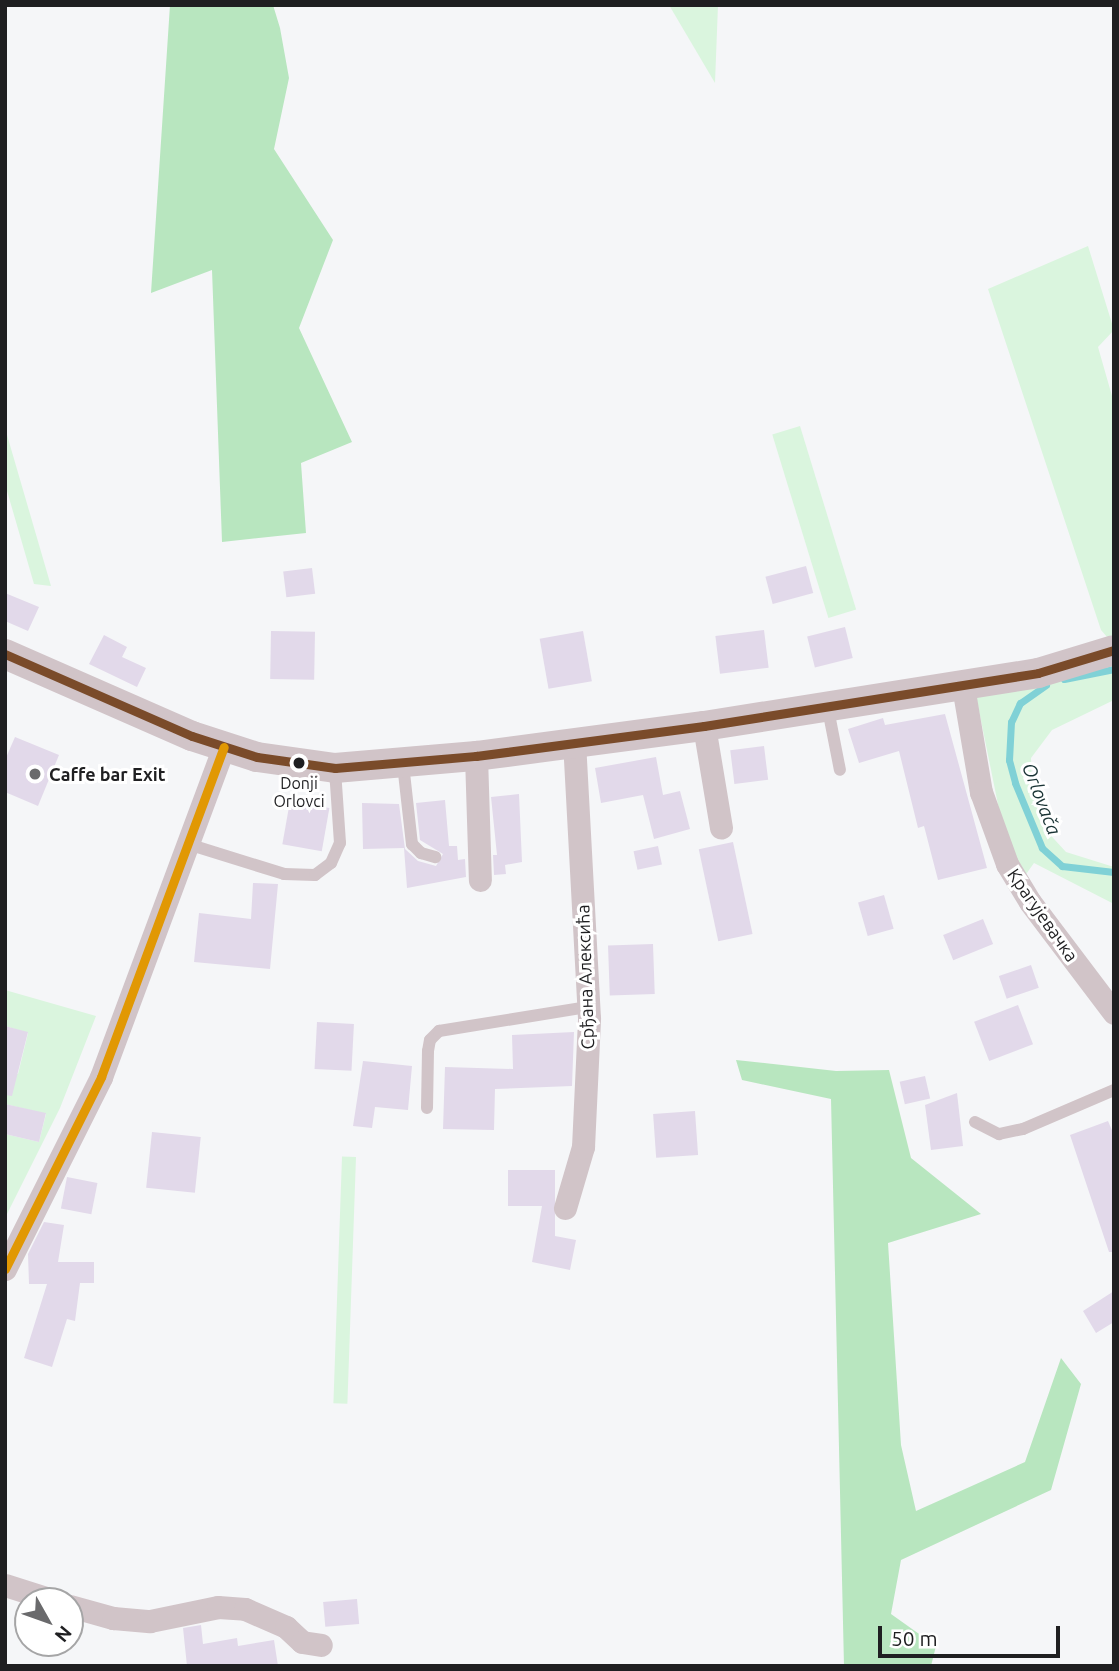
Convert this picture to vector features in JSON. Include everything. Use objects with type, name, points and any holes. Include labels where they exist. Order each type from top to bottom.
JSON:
[{"type":"street","points":[[5,654],[224,747],[335,768],[476,756],[704,726],[827,704],[1038,673],[1114,650]]},
{"type":"street","name":"Крагујевачка","points":[[962,686],[981,792],[1007,864],[1030,902],[1114,1013]]},
{"type":"street","points":[[704,726],[722,828]]},
{"type":"street","name":"Срђана Алексића","points":[[565,1208],[583,1147],[588,1007],[574,743]]},
{"type":"street","points":[[5,1269],[101,1077],[191,845],[224,747]]},
{"type":"street","points":[[476,756],[480,880]]},
{"type":"street","points":[[84,1610],[113,1618],[150,1621],[218,1607],[245,1609],[286,1627],[302,1642],[321,1645]]},
{"type":"lane","points":[[827,704],[840,770]]},
{"type":"lane","points":[[403,764],[412,844],[421,853],[435,857]]},
{"type":"lane","points":[[191,845],[284,874],[315,875],[331,863],[340,843],[335,768]]},
{"type":"lane","points":[[427,1108],[428,1051],[430,1040],[439,1031],[588,1007]]},
{"type":"lane","points":[[975,1122],[999,1134],[1023,1129],[1114,1090]]},
{"type":"green space","points":[[170,5],[273,5],[280,28],[289,78],[274,149],[333,240],[299,328],[352,442],[301,463],[306,533],[222,542],[212,270],[151,293]]},
{"type":"green space","points":[[669,5],[718,5],[715,83]]},
{"type":"green space","points":[[1088,246],[1114,330],[1098,347],[1114,403],[1114,645],[1101,630],[988,289]]},
{"type":"green space","points":[[800,426],[856,610],[828,618],[772,434]]},
{"type":"green space","points":[[5,428],[51,586],[34,584],[5,484]]},
{"type":"green space","points":[[1114,649],[1114,700],[1052,730],[1031,758],[1032,785],[1044,828],[1066,852],[1114,867],[1114,904],[1034,863],[1024,877],[1006,844],[973,681]]},
{"type":"green space","points":[[5,990],[96,1016],[60,1108],[5,1218],[5,1134],[39,1142],[46,1114],[5,1104],[5,1071],[18,1074],[28,1033],[5,1026]]},
{"type":"green space","points":[[736,1060],[836,1071],[889,1070],[911,1158],[981,1214],[888,1243],[901,1445],[916,1511],[1025,1462],[1061,1358],[1081,1384],[1051,1490],[901,1560],[891,1614],[936,1646],[931,1666],[844,1666],[831,1099],[742,1080]]},
{"type":"green space","points":[[342,1157],[356,1157],[347,1404],[333,1403]]},
{"type":"building","points":[[806,566],[813,593],[773,604],[765,577]]},
{"type":"building","points":[[312,568],[315,594],[286,597],[283,572]]},
{"type":"building","points":[[5,593],[39,607],[28,631],[5,621]]},
{"type":"building","points":[[845,627],[853,658],[815,667],[807,636]]},
{"type":"building","points":[[764,630],[769,668],[720,674],[715,636]]},
{"type":"building","points":[[271,631],[315,632],[314,680],[270,679]]},
{"type":"building","points":[[583,631],[592,681],[549,689],[540,639]]},
{"type":"building","points":[[104,635],[127,647],[122,657],[146,668],[137,687],[89,664]]},
{"type":"building","points":[[945,714],[987,868],[938,880],[924,826],[918,828],[899,751],[859,763],[848,729],[883,718],[885,725]]},
{"type":"building","points":[[15,737],[59,755],[38,806],[5,792],[5,760]]},
{"type":"building","points":[[764,746],[768,780],[734,784],[730,750]]},
{"type":"building","points":[[656,757],[663,795],[680,791],[690,829],[654,839],[643,795],[601,803],[595,768]]},
{"type":"building","points":[[519,794],[522,862],[505,865],[506,874],[494,875],[493,855],[497,855],[491,797]]},
{"type":"building","points":[[445,800],[449,846],[457,846],[458,860],[465,859],[466,877],[407,888],[404,848],[363,849],[362,803],[399,804],[405,849],[418,861],[436,866],[443,854],[420,840],[416,803]]},
{"type":"building","points":[[290,801],[329,808],[322,851],[282,844]]},
{"type":"building","points":[[733,842],[753,934],[718,941],[699,849]]},
{"type":"building","points":[[658,846],[662,865],[637,870],[634,851]]},
{"type":"building","points":[[253,883],[278,884],[270,969],[194,962],[199,913],[251,919]]},
{"type":"building","points":[[884,895],[894,929],[868,936],[858,902]]},
{"type":"building","points":[[983,919],[993,944],[953,960],[943,935]]},
{"type":"building","points":[[653,944],[655,994],[610,996],[608,946]]},
{"type":"building","points":[[1031,965],[1039,988],[1007,999],[999,976]]},
{"type":"building","points":[[1018,1005],[1033,1044],[989,1061],[974,1022]]},
{"type":"building","points":[[317,1022],[354,1024],[351,1071],[315,1069]]},
{"type":"building","points":[[5,1026],[28,1032],[12,1096],[5,1095]]},
{"type":"building","points":[[574,1032],[572,1086],[495,1089],[494,1130],[443,1129],[445,1067],[513,1069],[512,1035]]},
{"type":"building","points":[[363,1061],[412,1066],[408,1110],[375,1107],[372,1128],[353,1126]]},
{"type":"building","points":[[925,1076],[930,1098],[905,1104],[900,1082]]},
{"type":"building","points":[[957,1093],[963,1146],[931,1150],[925,1105]]},
{"type":"building","points":[[5,1104],[46,1113],[39,1142],[5,1134]]},
{"type":"building","points":[[695,1111],[698,1155],[656,1158],[653,1114]]},
{"type":"building","points":[[1108,1121],[1114,1135],[1114,1252],[1109,1252],[1070,1135]]},
{"type":"building","points":[[152,1132],[201,1137],[195,1193],[146,1188]]},
{"type":"building","points":[[508,1170],[555,1170],[555,1236],[576,1240],[570,1270],[532,1262],[542,1206],[508,1206]]},
{"type":"building","points":[[67,1177],[97,1183],[91,1214],[61,1208]]},
{"type":"building","points":[[44,1222],[64,1225],[58,1262],[94,1262],[94,1283],[80,1283],[75,1321],[67,1319],[52,1367],[24,1358],[47,1284],[29,1284],[28,1254]]},
{"type":"building","points":[[1114,1291],[1114,1322],[1096,1333],[1083,1311]]},
{"type":"building","points":[[357,1599],[359,1624],[325,1627],[323,1602]]},
{"type":"building","points":[[201,1625],[203,1644],[237,1638],[238,1646],[274,1640],[278,1666],[187,1666],[183,1628]]},
{"type":"waterway","name":"Orlovača","points":[[1064,679],[1114,669]]},
{"type":"waterway","name":"Orlovača","points":[[1046,685],[1020,703],[1011,722],[1009,760],[1015,783],[1042,848],[1062,866],[1114,872]]},
{"type":"transit line","points":[[5,654],[192,736],[257,757],[335,768],[476,756],[704,726],[1038,673],[1114,650]]},
{"type":"transit line","points":[[5,1269],[101,1077],[224,747]]},
{"type":"place","name":"Donji Orlovci","points":[[299,763]]},
{"type":"place","name":"Caffe bar Exit","points":[[35,774]]}]
